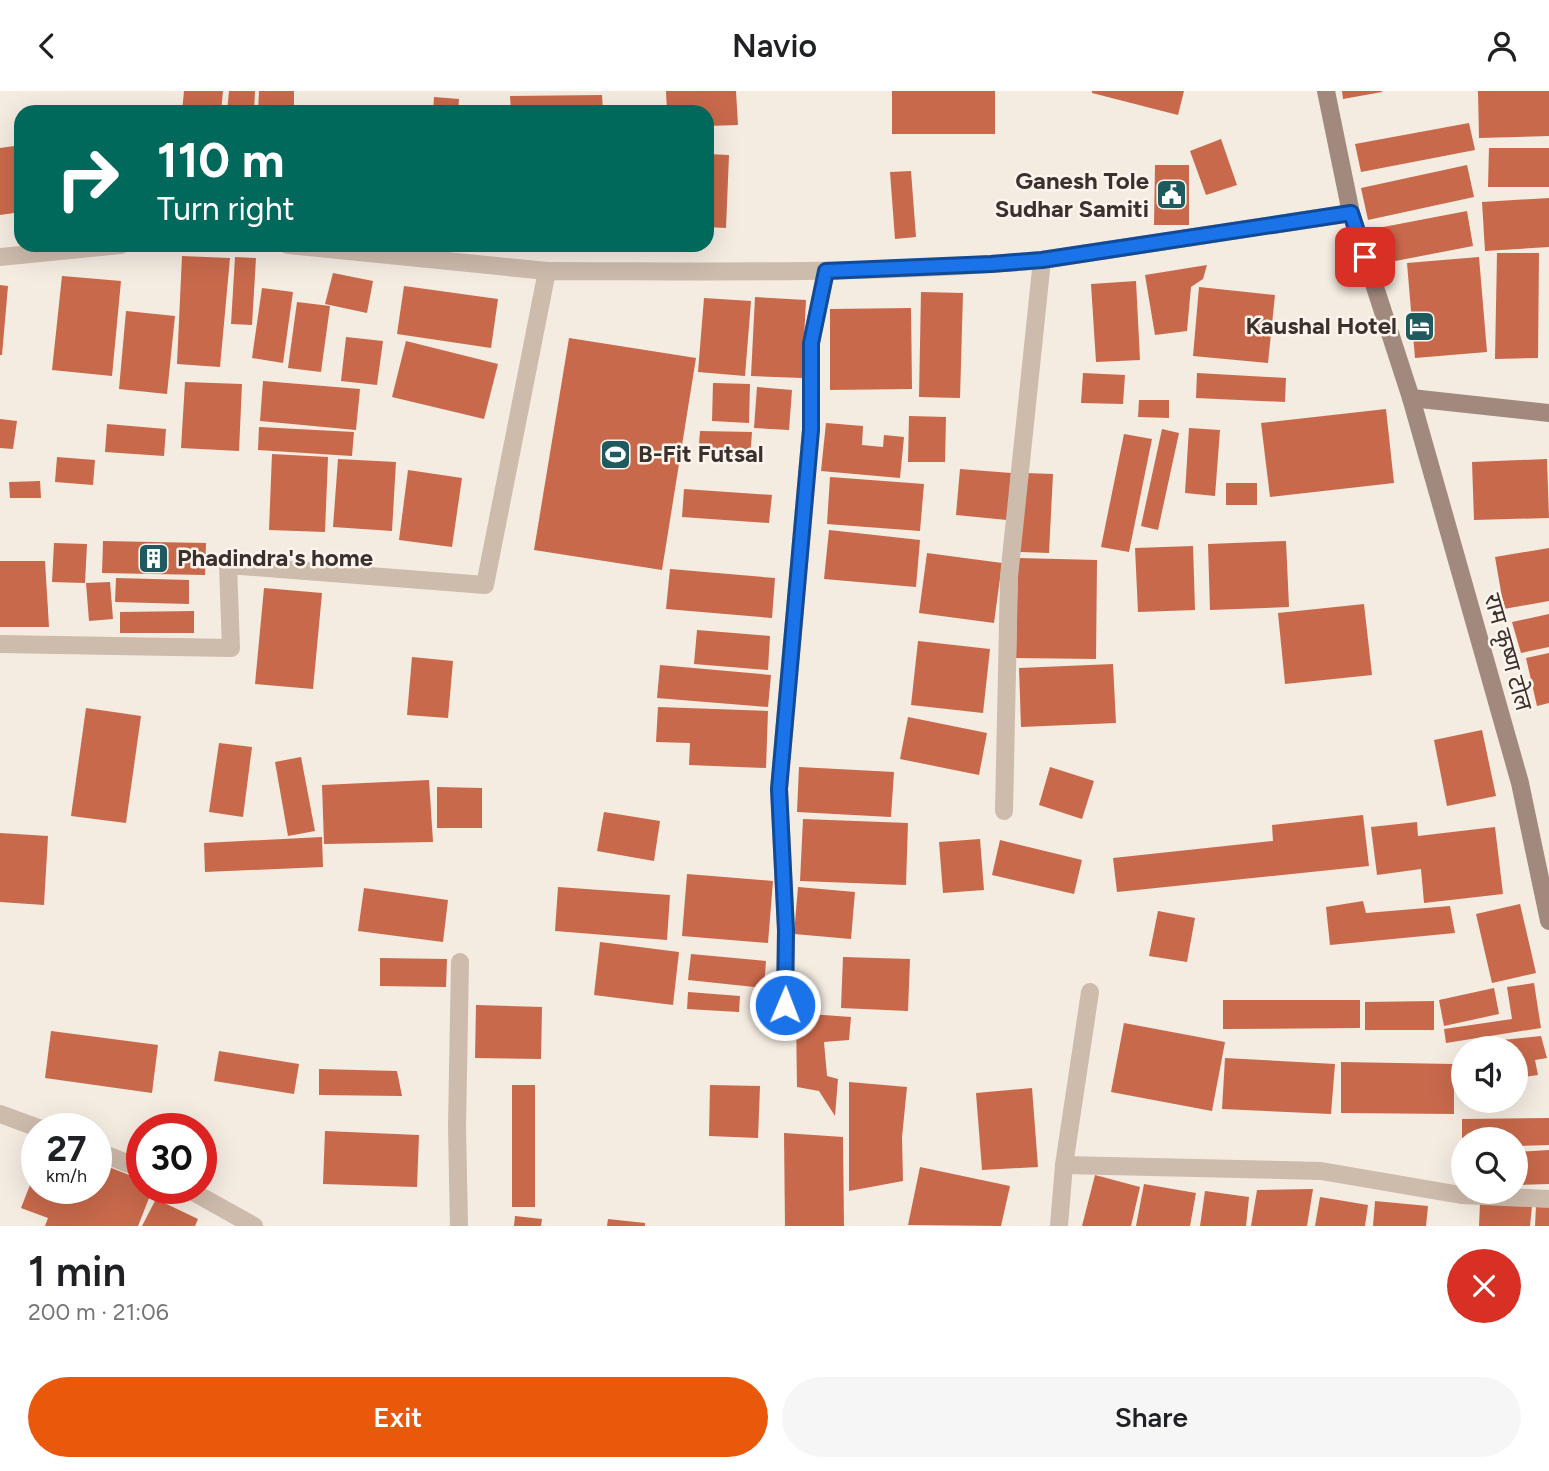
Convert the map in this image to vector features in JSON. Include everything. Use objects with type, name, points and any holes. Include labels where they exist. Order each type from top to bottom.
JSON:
[{"type":"main road","name":"राम कृष्ण टोल","points":[[1326,91],[1351,213],[1411,398],[1520,783],[1549,921]]},
{"type":"main road","points":[[1411,398],[1549,413]]},
{"type":"street","points":[[358,252],[547,271],[826,271],[1042,260],[1351,213]]},
{"type":"street","points":[[0,257],[50,252]]},
{"type":"street","points":[[1004,811],[1009,577],[1042,260]]},
{"type":"street","points":[[0,644],[231,648],[228,565],[485,585],[547,271]]},
{"type":"street","points":[[785,1005],[786,930],[779,789],[811,430],[811,343],[826,271]]},
{"type":"street","points":[[459,1226],[457,1127],[460,962]]},
{"type":"street","points":[[1059,1226],[1064,1165],[1090,992]]},
{"type":"street","points":[[0,1114],[21,1122]]},
{"type":"street","points":[[1064,1165],[1321,1171],[1461,1195],[1549,1199]]},
{"type":"street","points":[[215,1204],[254,1226]]},
{"type":"building","points":[[184,91],[223,91],[222,105],[183,105]]},
{"type":"building","points":[[229,91],[255,91],[254,105],[228,105]]},
{"type":"building","points":[[259,91],[294,91],[294,105],[258,105]]},
{"type":"building","points":[[666,91],[736,91],[738,125],[714,126],[714,105],[667,105]]},
{"type":"building","points":[[892,91],[995,91],[995,134],[892,134]]},
{"type":"building","points":[[1092,91],[1184,91],[1178,115]]},
{"type":"building","points":[[1342,91],[1382,91],[1382,92],[1343,99]]},
{"type":"building","points":[[1478,91],[1549,91],[1549,136],[1479,138]]},
{"type":"building","points":[[602,95],[603,105],[511,105],[510,96]]},
{"type":"building","points":[[434,97],[459,99],[459,105],[433,105]]},
{"type":"building","points":[[1469,123],[1475,150],[1361,172],[1355,144]]},
{"type":"building","points":[[1221,139],[1237,185],[1206,195],[1190,151]]},
{"type":"building","points":[[14,146],[14,213],[0,215],[0,148]]},
{"type":"building","points":[[1489,148],[1549,148],[1549,187],[1488,187]]},
{"type":"building","points":[[714,154],[729,155],[726,228],[714,227]]},
{"type":"building","name":"Ganesh Tole Sudhar Samiti","points":[[1155,165],[1189,165],[1189,225],[1154,225]]},
{"type":"building","points":[[1467,165],[1474,197],[1368,220],[1361,188]]},
{"type":"building","points":[[911,171],[916,237],[895,239],[890,172]]},
{"type":"building","points":[[1549,198],[1549,247],[1485,251],[1482,202]]},
{"type":"building","points":[[1467,211],[1473,246],[1385,263],[1378,228]]},
{"type":"building","points":[[1497,253],[1539,253],[1538,358],[1495,359]]},
{"type":"building","points":[[182,256],[230,258],[220,367],[177,364]]},
{"type":"building","points":[[235,257],[256,258],[252,325],[231,324]]},
{"type":"building","points":[[1479,257],[1487,352],[1415,358],[1407,263]]},
{"type":"building","points":[[1207,265],[1203,279],[1191,287],[1187,331],[1155,335],[1145,275]]},
{"type":"building","points":[[333,273],[373,281],[367,313],[325,304]]},
{"type":"building","points":[[62,276],[121,281],[112,376],[52,370]]},
{"type":"building","points":[[1136,281],[1140,360],[1096,362],[1091,284]]},
{"type":"building","points":[[0,285],[8,286],[2,355],[0,355]]},
{"type":"building","points":[[404,286],[498,299],[491,348],[397,334]]},
{"type":"building","points":[[1199,287],[1275,295],[1268,363],[1193,356]]},
{"type":"building","points":[[262,288],[293,292],[283,363],[252,358]]},
{"type":"building","points":[[921,292],[963,293],[960,398],[919,397]]},
{"type":"building","points":[[755,297],[806,300],[802,378],[751,376]]},
{"type":"building","points":[[704,298],[751,301],[745,376],[698,372]]},
{"type":"building","points":[[297,302],[330,306],[321,372],[288,368]]},
{"type":"building","points":[[911,308],[912,389],[830,390],[830,309]]},
{"type":"building","points":[[126,311],[175,316],[167,394],[119,389]]},
{"type":"building","points":[[346,337],[383,341],[377,385],[341,381]]},
{"type":"building","name":"B-Fit Futsal","points":[[569,338],[696,358],[662,570],[534,550]]},
{"type":"building","points":[[406,341],[498,364],[484,419],[392,397]]},
{"type":"building","points":[[1083,373],[1125,375],[1123,404],[1081,403]]},
{"type":"building","points":[[1197,373],[1286,378],[1285,402],[1196,398]]},
{"type":"building","points":[[263,381],[360,389],[356,430],[260,421]]},
{"type":"building","points":[[185,382],[242,384],[239,451],[181,448]]},
{"type":"building","points":[[713,383],[750,384],[749,423],[712,421]]},
{"type":"building","points":[[757,387],[792,390],[789,430],[754,428]]},
{"type":"building","points":[[1139,400],[1169,400],[1169,418],[1138,417]]},
{"type":"building","points":[[1386,409],[1394,483],[1270,497],[1261,423]]},
{"type":"building","points":[[909,416],[946,417],[945,462],[908,462]]},
{"type":"building","points":[[0,419],[17,421],[13,449],[0,448]]},
{"type":"building","points":[[826,423],[863,426],[862,445],[883,447],[884,435],[904,437],[900,478],[821,471]]},
{"type":"building","points":[[107,424],[166,429],[164,456],[105,452]]},
{"type":"building","points":[[259,427],[354,432],[352,456],[258,450]]},
{"type":"building","points":[[1189,428],[1220,430],[1215,496],[1185,493]]},
{"type":"building","points":[[1162,429],[1179,433],[1158,530],[1141,526]]},
{"type":"building","points":[[700,431],[752,432],[750,459],[698,457]]},
{"type":"building","points":[[1124,434],[1152,439],[1129,552],[1101,547]]},
{"type":"building","points":[[272,454],[328,457],[325,532],[269,530]]},
{"type":"building","points":[[57,457],[95,460],[93,485],[55,482]]},
{"type":"building","points":[[338,459],[396,462],[392,531],[333,527]]},
{"type":"building","points":[[1547,459],[1549,518],[1474,520],[1472,462]]},
{"type":"building","points":[[960,469],[1011,473],[1007,520],[956,515]]},
{"type":"building","points":[[408,470],[462,478],[452,547],[399,540]]},
{"type":"building","points":[[1025,473],[1053,474],[1049,553],[1020,552]]},
{"type":"building","points":[[830,477],[924,484],[920,531],[827,524]]},
{"type":"building","points":[[40,481],[41,498],[10,498],[9,482]]},
{"type":"building","points":[[1226,483],[1257,483],[1257,505],[1226,505]]},
{"type":"building","points":[[684,489],[772,495],[769,523],[682,517]]},
{"type":"building","points":[[829,530],[920,540],[916,587],[824,579]]},
{"type":"building","name":"Phadindra's home","points":[[103,541],[206,543],[205,575],[102,573]]},
{"type":"building","points":[[1286,541],[1289,607],[1210,610],[1208,544]]},
{"type":"building","points":[[54,543],[87,544],[85,583],[52,582]]},
{"type":"building","points":[[1193,546],[1195,610],[1138,612],[1135,548]]},
{"type":"building","points":[[1549,548],[1549,601],[1504,609],[1495,557]]},
{"type":"building","points":[[927,553],[1002,563],[994,623],[919,613]]},
{"type":"building","points":[[1018,558],[1097,560],[1096,659],[1016,658]]},
{"type":"building","points":[[0,561],[45,561],[49,627],[0,627]]},
{"type":"building","points":[[670,569],[775,578],[772,618],[666,609]]},
{"type":"building","points":[[116,578],[189,580],[189,604],[115,602]]},
{"type":"building","points":[[110,582],[113,619],[89,621],[86,583]]},
{"type":"building","points":[[264,588],[322,593],[313,689],[255,684]]},
{"type":"building","points":[[1364,604],[1372,675],[1285,684],[1278,613]]},
{"type":"building","points":[[194,611],[194,633],[120,633],[120,612]]},
{"type":"building","points":[[1549,614],[1549,647],[1521,653],[1512,622]]},
{"type":"building","points":[[697,630],[770,636],[768,670],[694,664]]},
{"type":"building","points":[[918,641],[990,649],[983,713],[911,705]]},
{"type":"building","points":[[1549,653],[1549,703],[1537,706],[1526,658]]},
{"type":"building","points":[[412,657],[453,661],[448,718],[407,715]]},
{"type":"building","points":[[1113,664],[1116,723],[1021,727],[1019,668]]},
{"type":"building","points":[[660,665],[771,675],[768,707],[657,698]]},
{"type":"building","points":[[658,707],[768,711],[766,768],[689,765],[690,743],[656,742]]},
{"type":"building","points":[[86,708],[141,716],[126,823],[71,816]]},
{"type":"building","points":[[908,717],[987,733],[979,775],[900,759]]},
{"type":"building","points":[[1482,730],[1496,796],[1447,806],[1434,740]]},
{"type":"building","points":[[219,743],[252,747],[243,817],[209,812]]},
{"type":"building","points":[[301,757],[315,831],[288,836],[275,762]]},
{"type":"building","points":[[799,767],[894,772],[891,817],[797,812]]},
{"type":"building","points":[[1050,767],[1094,781],[1082,819],[1039,805]]},
{"type":"building","points":[[429,780],[433,842],[324,844],[322,785]]},
{"type":"building","points":[[437,787],[482,788],[482,828],[437,828]]},
{"type":"building","points":[[604,812],[660,821],[654,861],[597,851]]},
{"type":"building","points":[[1363,815],[1369,866],[1117,892],[1113,858],[1273,841],[1272,825]]},
{"type":"building","points":[[803,819],[908,823],[906,885],[800,881]]},
{"type":"building","points":[[1417,822],[1418,836],[1495,827],[1503,894],[1424,903],[1421,869],[1377,875],[1371,827]]},
{"type":"building","points":[[0,833],[48,836],[44,905],[0,902]]},
{"type":"building","points":[[322,837],[323,867],[205,872],[204,843]]},
{"type":"building","points":[[980,839],[984,890],[943,893],[939,842]]},
{"type":"building","points":[[1000,840],[1082,860],[1074,894],[992,875]]},
{"type":"building","points":[[687,874],[773,881],[768,943],[682,936]]},
{"type":"building","points":[[558,887],[670,895],[667,940],[555,931]]},
{"type":"building","points":[[798,887],[855,892],[851,939],[794,934]]},
{"type":"building","points":[[364,888],[448,900],[443,942],[358,931]]},
{"type":"building","points":[[1363,901],[1366,913],[1450,906],[1455,933],[1330,945],[1326,907]]},
{"type":"building","points":[[1520,904],[1536,973],[1492,983],[1476,914]]},
{"type":"building","points":[[1158,911],[1195,918],[1187,962],[1149,956]]},
{"type":"building","points":[[600,942],[679,952],[673,1005],[594,995]]},
{"type":"building","points":[[691,954],[766,961],[764,988],[688,980]]},
{"type":"building","points":[[843,957],[910,959],[908,1011],[841,1008]]},
{"type":"building","points":[[380,958],[447,959],[446,987],[380,986]]},
{"type":"building","points":[[1534,983],[1541,1028],[1490,1036],[1451,1036],[1451,1042],[1446,1043],[1444,1029],[1512,1019],[1507,987]]},
{"type":"building","points":[[1494,988],[1499,1014],[1444,1026],[1439,1000]]},
{"type":"building","points":[[688,992],[740,996],[739,1012],[687,1009]]},
{"type":"building","points":[[1223,1000],[1360,1000],[1360,1028],[1223,1029]]},
{"type":"building","points":[[1434,1001],[1434,1030],[1365,1030],[1365,1002]]},
{"type":"building","points":[[476,1005],[542,1007],[541,1059],[475,1058]]},
{"type":"building","points":[[796,1013],[851,1017],[849,1040],[824,1042],[827,1076],[838,1079],[835,1116],[819,1091],[797,1087]]},
{"type":"building","points":[[1124,1023],[1225,1042],[1212,1111],[1111,1092]]},
{"type":"building","points":[[51,1031],[158,1045],[152,1093],[45,1078]]},
{"type":"building","points":[[1541,1036],[1547,1058],[1535,1060],[1538,1075],[1528,1076],[1528,1037]]},
{"type":"building","points":[[219,1051],[299,1064],[294,1094],[214,1081]]},
{"type":"building","points":[[1225,1058],[1335,1064],[1331,1114],[1222,1109]]},
{"type":"building","points":[[1341,1062],[1451,1064],[1451,1113],[1454,1114],[1341,1113]]},
{"type":"building","points":[[319,1069],[397,1071],[402,1096],[319,1095]]},
{"type":"building","points":[[849,1082],[907,1087],[902,1137],[903,1181],[849,1191]]},
{"type":"building","points":[[512,1085],[535,1085],[535,1207],[512,1207]]},
{"type":"building","points":[[710,1085],[760,1086],[758,1138],[709,1136]]},
{"type":"building","points":[[1032,1088],[1038,1167],[982,1170],[976,1093]]},
{"type":"building","points":[[1549,1118],[1549,1145],[1528,1146],[1528,1127],[1462,1127],[1462,1119]]},
{"type":"building","points":[[325,1131],[419,1135],[417,1187],[323,1184]]},
{"type":"building","points":[[784,1133],[843,1137],[844,1226],[785,1226]]},
{"type":"building","points":[[1549,1150],[1549,1184],[1528,1185],[1528,1151]]},
{"type":"building","points":[[920,1167],[1010,1186],[1001,1226],[908,1225]]},
{"type":"building","points":[[112,1168],[126,1174],[126,1204],[147,1204],[138,1226],[45,1226],[48,1218],[21,1208],[23,1204],[112,1204]]},
{"type":"building","points":[[1095,1175],[1140,1187],[1131,1226],[1082,1226]]},
{"type":"building","points":[[1144,1184],[1196,1193],[1190,1226],[1136,1226]]},
{"type":"building","points":[[1313,1189],[1307,1226],[1251,1226],[1257,1190]]},
{"type":"building","points":[[1205,1191],[1249,1197],[1246,1226],[1200,1226]]},
{"type":"building","points":[[1320,1197],[1368,1205],[1365,1226],[1315,1226]]},
{"type":"building","points":[[1375,1201],[1428,1206],[1426,1226],[1373,1226]]},
{"type":"building","points":[[153,1204],[166,1204],[198,1219],[195,1226],[142,1226]]},
{"type":"building","points":[[1480,1204],[1532,1206],[1530,1226],[1479,1226]]},
{"type":"building","points":[[1536,1206],[1549,1207],[1549,1226],[1535,1226]]},
{"type":"building","points":[[515,1216],[542,1219],[541,1226],[514,1226]]},
{"type":"building","points":[[608,1219],[645,1223],[645,1226],[607,1226]]},
{"type":"place","name":"Ganesh Tole Sudhar Samiti","points":[[1172,195]]},
{"type":"place","name":"Kaushal Hotel","points":[[1420,326]]},
{"type":"place","name":"B-Fit Futsal","points":[[615,454]]},
{"type":"place","name":"Phadindra's home","points":[[154,558]]},
{"type":"route","points":[[785,1005],[786,930],[779,789],[811,430],[811,343],[826,271],[1042,260],[1351,213],[1365,257]]}]
